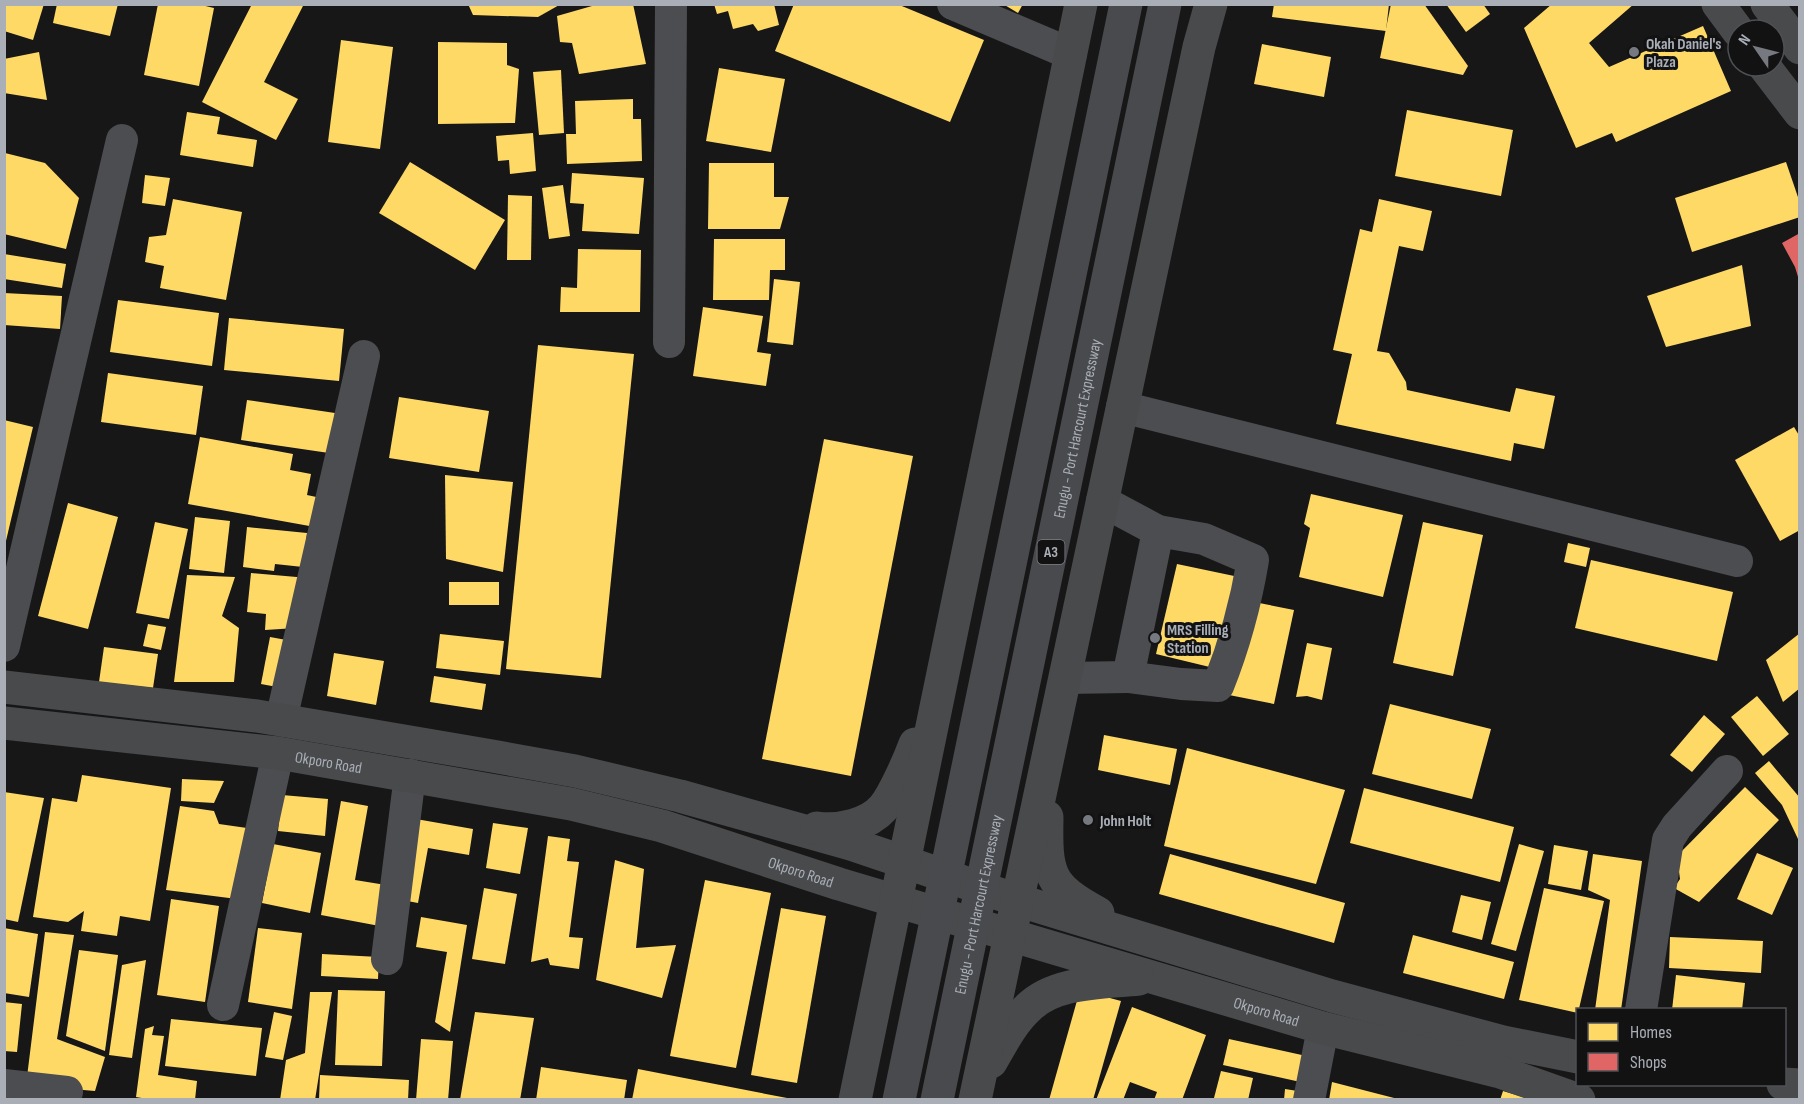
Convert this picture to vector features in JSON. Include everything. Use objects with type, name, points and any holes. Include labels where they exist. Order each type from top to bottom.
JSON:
[{"type":"highway","name":"A3","points":[[899,1100],[1125,4]]},
{"type":"highway","name":"Enugu - Port Harcourt Expressway","points":[[937,1100],[1165,4]]},
{"type":"main road","points":[[855,1100],[1081,4]]},
{"type":"main road","points":[[977,1090],[1199,47],[1211,4]]},
{"type":"main road","points":[[1718,4],[1728,18]]},
{"type":"main road","points":[[1767,4],[1800,48]]},
{"type":"main road","points":[[1773,78],[1800,113]]},
{"type":"main road","points":[[776,822],[828,829],[862,823],[883,808],[908,763],[944,669]]},
{"type":"main road","name":"Okporo Road","points":[[4,687],[281,720],[575,771],[776,822],[904,861],[1017,900],[1332,996],[1503,1042],[1576,1058]]},
{"type":"main road","name":"Okporo Road","points":[[4,723],[278,753],[572,804],[662,826],[896,901],[1323,1028],[1500,1072],[1579,1100]]},
{"type":"main road","points":[[1049,752],[1047,854],[1051,872],[1060,889],[1075,901],[1150,941]]},
{"type":"main road","points":[[977,1090],[1013,1025],[1029,1007],[1049,994],[1077,986],[1152,977]]},
{"type":"street","points":[[669,342],[671,4]]},
{"type":"street","points":[[953,4],[1071,54]]},
{"type":"street","points":[[4,646],[122,140]]},
{"type":"street","points":[[281,720],[364,356]]},
{"type":"street","points":[[1122,407],[1737,561]]},
{"type":"street","points":[[1065,678],[1128,677],[1218,686],[1226,666],[1250,578],[1253,560],[1204,540],[1158,531],[1102,501]]},
{"type":"street","points":[[1128,677],[1158,531]]},
{"type":"street","points":[[223,1005],[278,753]]},
{"type":"street","points":[[1641,1008],[1668,840],[1677,826],[1727,771]]},
{"type":"street","points":[[387,959],[410,775]]},
{"type":"street","points":[[1310,1100],[1323,1028]]},
{"type":"street","points":[[4,1085],[67,1092]]},
{"type":"building: Homes","points":[[4,4],[44,4],[33,40],[4,31]]},
{"type":"building: Homes","points":[[57,4],[118,4],[110,36],[53,23]]},
{"type":"building: Homes","points":[[158,4],[197,4],[214,8],[199,86],[144,75]]},
{"type":"building: Homes","points":[[252,4],[304,4],[264,82],[298,99],[276,140],[202,102]]},
{"type":"building: Homes","points":[[468,4],[561,4],[538,17],[473,15]]},
{"type":"building: Homes","points":[[599,4],[633,4],[646,64],[579,74],[572,43],[560,42],[557,16]]},
{"type":"building: Homes","points":[[714,4],[774,4],[779,25],[758,31],[753,24],[733,29],[728,11],[717,14]]},
{"type":"building: Homes","points":[[794,4],[897,4],[984,40],[950,122],[775,51]]},
{"type":"building: Homes","points":[[1003,4],[1023,4],[1018,13]]},
{"type":"building: Homes","points":[[1274,4],[1389,4],[1386,31],[1272,17]]},
{"type":"building: Homes","points":[[1391,4],[1424,4],[1468,66],[1463,75],[1380,58]]},
{"type":"building: Homes","points":[[1446,4],[1483,4],[1490,14],[1466,32]]},
{"type":"building: Homes","points":[[1552,4],[1634,4],[1589,43],[1609,67],[1703,26],[1731,91],[1616,142],[1612,133],[1576,148],[1524,28]]},
{"type":"building: Homes","points":[[341,40],[393,47],[380,149],[328,142]]},
{"type":"building: Homes","points":[[438,42],[507,43],[507,65],[519,69],[515,123],[438,124]]},
{"type":"building: Homes","points":[[1262,44],[1331,57],[1324,97],[1254,84]]},
{"type":"building: Homes","points":[[39,52],[47,100],[4,93],[4,59]]},
{"type":"building: Homes","points":[[719,68],[785,79],[771,152],[706,141]]},
{"type":"building: Homes","points":[[561,70],[564,133],[539,135],[533,72]]},
{"type":"building: Homes","points":[[633,99],[633,119],[641,119],[642,161],[567,164],[566,134],[576,134],[575,101]]},
{"type":"building: Homes","points":[[1407,110],[1513,130],[1501,196],[1395,176]]},
{"type":"building: Homes","points":[[187,112],[220,117],[217,134],[257,140],[253,167],[180,155]]},
{"type":"building: Homes","points":[[533,133],[536,171],[510,174],[509,160],[498,161],[496,136]]},
{"type":"building: Homes","points":[[5,153],[45,163],[79,198],[66,249],[4,234]]},
{"type":"building: Homes","points":[[410,162],[505,220],[475,270],[379,213]]},
{"type":"building: Homes","points":[[1786,162],[1800,203],[1800,217],[1692,252],[1675,198]]},
{"type":"building: Homes","points":[[709,163],[774,163],[774,197],[789,197],[780,229],[708,229]]},
{"type":"building: Homes","points":[[572,173],[644,178],[639,234],[582,231],[584,204],[570,203]]},
{"type":"building: Homes","points":[[145,175],[170,178],[165,206],[142,203]]},
{"type":"building: Homes","points":[[563,185],[570,236],[549,239],[542,188]]},
{"type":"building: Homes","points":[[508,195],[532,196],[531,260],[507,260]]},
{"type":"building: Homes","points":[[173,199],[242,212],[226,300],[160,288],[164,266],[145,262],[149,237],[166,235]]},
{"type":"building: Homes","points":[[1379,199],[1432,211],[1423,251],[1399,246],[1377,351],[1389,353],[1406,382],[1407,390],[1510,412],[1516,388],[1555,396],[1544,449],[1514,443],[1511,461],[1336,424],[1352,354],[1333,350],[1360,229],[1372,232]]},
{"type":"building: Homes","points":[[714,239],[785,239],[785,270],[770,270],[769,300],[713,300]]},
{"type":"building: Homes","points":[[578,249],[641,250],[640,312],[560,312],[561,287],[577,288]]},
{"type":"building: Homes","points":[[4,254],[66,264],[62,288],[4,279]]},
{"type":"building: Homes","points":[[1742,265],[1751,326],[1666,347],[1647,296]]},
{"type":"building: Homes","points":[[774,279],[800,282],[793,345],[767,342]]},
{"type":"building: Homes","points":[[4,293],[62,296],[60,329],[4,325]]},
{"type":"building: Homes","points":[[118,300],[219,313],[212,366],[110,352]]},
{"type":"building: Homes","points":[[703,307],[763,316],[757,352],[771,354],[766,386],[693,376]]},
{"type":"building: Homes","points":[[229,318],[344,329],[339,381],[224,370]]},
{"type":"building: Homes","points":[[538,345],[634,354],[601,678],[506,669]]},
{"type":"building: Homes","points":[[108,373],[203,386],[196,435],[101,422]]},
{"type":"building: Homes","points":[[399,397],[489,411],[479,472],[389,458]]},
{"type":"building: Homes","points":[[247,400],[335,413],[329,453],[241,440]]},
{"type":"building: Homes","points":[[4,420],[33,427],[5,545],[4,545]]},
{"type":"building: Homes","points":[[1794,427],[1800,437],[1800,530],[1780,541],[1735,460]]},
{"type":"building: Homes","points":[[200,437],[293,454],[290,470],[311,474],[307,495],[321,498],[315,527],[188,504]]},
{"type":"building: Homes","points":[[824,439],[913,456],[851,776],[762,759]]},
{"type":"building: Homes","points":[[445,475],[513,482],[503,572],[446,559]]},
{"type":"building: Homes","points":[[1311,494],[1403,515],[1383,597],[1299,577],[1310,528],[1304,524]]},
{"type":"building: Homes","points":[[68,503],[118,517],[88,629],[38,616]]},
{"type":"building: Homes","points":[[195,517],[230,521],[224,573],[189,569]]},
{"type":"building: Homes","points":[[155,522],[188,529],[169,619],[136,613]]},
{"type":"building: Homes","points":[[1423,522],[1483,535],[1453,676],[1393,663]]},
{"type":"building: Homes","points":[[247,527],[307,533],[303,567],[275,564],[274,571],[243,567]]},
{"type":"building: Homes","points":[[1568,543],[1590,548],[1586,567],[1564,562]]},
{"type":"building: Homes","points":[[1591,560],[1733,592],[1717,661],[1575,628]]},
{"type":"building: Homes","points":[[1177,564],[1239,577],[1218,669],[1156,654]]},
{"type":"building: Homes","points":[[251,573],[308,578],[296,628],[265,630],[266,614],[247,612]]},
{"type":"building: Homes","points":[[187,575],[235,577],[222,616],[239,628],[234,682],[174,682]]},
{"type":"building: Homes","points":[[449,582],[499,582],[499,605],[449,605]]},
{"type":"building: Homes","points":[[1249,601],[1294,610],[1274,704],[1229,695]]},
{"type":"building: Homes","points":[[148,624],[166,627],[161,650],[143,646]]},
{"type":"building: Homes","points":[[1800,633],[1800,688],[1783,702],[1766,660]]},
{"type":"building: Homes","points":[[440,634],[504,641],[500,675],[436,668]]},
{"type":"building: Homes","points":[[270,637],[292,641],[277,687],[261,684]]},
{"type":"building: Homes","points":[[1307,643],[1332,648],[1322,700],[1307,696],[1296,697]]},
{"type":"building: Homes","points":[[104,647],[158,654],[153,688],[99,682]]},
{"type":"building: Homes","points":[[334,653],[384,661],[376,705],[327,696]]},
{"type":"building: Homes","points":[[434,676],[486,684],[482,710],[430,702]]},
{"type":"building: Homes","points":[[1757,696],[1789,734],[1763,756],[1731,717]]},
{"type":"building: Homes","points":[[1390,704],[1491,729],[1472,799],[1372,774]]},
{"type":"building: Homes","points":[[1704,715],[1725,734],[1692,772],[1670,755]]},
{"type":"building: Homes","points":[[1104,735],[1177,749],[1170,785],[1098,770]]},
{"type":"building: Homes","points":[[1187,748],[1345,790],[1316,884],[1164,846]]},
{"type":"building: Homes","points":[[1769,761],[1800,798],[1798,839],[1782,805],[1755,773]]},
{"type":"building: Homes","points":[[82,775],[171,788],[150,921],[120,916],[117,936],[81,931],[84,911],[68,922],[33,917],[52,798],[77,802]]},
{"type":"building: Homes","points":[[182,779],[224,781],[214,803],[181,801]]},
{"type":"building: Homes","points":[[1745,787],[1779,820],[1699,902],[1674,888],[1680,879],[1677,856]]},
{"type":"building: Homes","points":[[1364,788],[1514,827],[1500,882],[1350,843]]},
{"type":"building: Homes","points":[[4,792],[44,798],[18,922],[4,919]]},
{"type":"building: Homes","points":[[282,795],[328,799],[325,836],[278,831]]},
{"type":"building: Homes","points":[[341,801],[368,806],[355,880],[392,886],[385,927],[321,915]]},
{"type":"building: Homes","points":[[180,806],[214,811],[219,824],[247,828],[237,899],[166,890]]},
{"type":"building: Homes","points":[[416,819],[473,829],[469,855],[428,848],[418,903],[402,900]]},
{"type":"building: Homes","points":[[493,823],[528,828],[520,874],[486,868]]},
{"type":"building: Homes","points":[[548,836],[570,839],[567,861],[579,862],[569,937],[583,938],[579,969],[550,965],[548,958],[531,962]]},
{"type":"building: Homes","points":[[273,844],[321,853],[310,913],[262,903]]},
{"type":"building: Homes","points":[[1519,844],[1544,851],[1516,951],[1491,944]]},
{"type":"building: Homes","points":[[1554,845],[1588,851],[1581,890],[1548,884]]},
{"type":"building: Homes","points":[[1757,853],[1793,868],[1772,915],[1737,899]]},
{"type":"building: Homes","points":[[1170,854],[1345,903],[1334,943],[1159,894]]},
{"type":"building: Homes","points":[[1593,854],[1642,861],[1621,1008],[1595,1008],[1610,900],[1588,890]]},
{"type":"building: Homes","points":[[615,860],[644,869],[636,948],[676,945],[662,998],[596,980]]},
{"type":"building: Homes","points":[[705,880],[771,893],[736,1068],[670,1056]]},
{"type":"building: Homes","points":[[484,888],[517,894],[505,964],[472,959]]},
{"type":"building: Homes","points":[[1544,888],[1604,901],[1579,1008],[1576,1008],[1576,1013],[1519,1000]]},
{"type":"building: Homes","points":[[1461,895],[1491,902],[1482,940],[1452,932]]},
{"type":"building: Homes","points":[[171,899],[219,906],[205,1002],[157,995]]},
{"type":"building: Homes","points":[[781,908],[826,916],[797,1083],[751,1075]]},
{"type":"building: Homes","points":[[421,917],[467,925],[450,1032],[435,1022],[447,952],[416,947]]},
{"type":"building: Homes","points":[[4,928],[38,934],[29,997],[4,993]]},
{"type":"building: Homes","points":[[258,928],[302,933],[292,1009],[248,1002]]},
{"type":"building: Homes","points":[[45,932],[74,935],[57,1039],[105,1057],[95,1091],[26,1085]]},
{"type":"building: Homes","points":[[1413,935],[1514,962],[1504,999],[1403,973]]},
{"type":"building: Homes","points":[[1670,937],[1763,941],[1761,973],[1669,968]]},
{"type":"building: Homes","points":[[79,950],[118,955],[105,1051],[66,1036]]},
{"type":"building: Homes","points":[[322,954],[379,957],[378,979],[321,976]]},
{"type":"building: Homes","points":[[146,960],[132,1058],[109,1055],[122,965]]},
{"type":"building: Homes","points":[[1676,975],[1745,983],[1742,1008],[1672,1008]]},
{"type":"building: Homes","points":[[338,990],[385,991],[382,1066],[335,1065]]},
{"type":"building: Homes","points":[[1080,990],[1121,1001],[1093,1100],[1049,1100]]},
{"type":"building: Homes","points":[[310,992],[332,992],[315,1100],[280,1100],[286,1060],[305,1053]]},
{"type":"building: Homes","points":[[4,1002],[22,1004],[17,1052],[4,1051]]},
{"type":"building: Homes","points":[[1132,1007],[1206,1035],[1182,1100],[1154,1100],[1157,1092],[1130,1082],[1123,1100],[1096,1100]]},
{"type":"building: Homes","points":[[274,1012],[292,1016],[283,1060],[265,1057]]},
{"type":"building: Homes","points":[[475,1012],[534,1018],[520,1100],[460,1100]]},
{"type":"building: Homes","points":[[171,1019],[262,1028],[256,1076],[165,1066]]},
{"type":"building: Homes","points":[[154,1026],[152,1035],[164,1036],[158,1075],[197,1081],[195,1100],[153,1100],[136,1097],[145,1029]]},
{"type":"building: Homes","points":[[421,1039],[453,1041],[448,1100],[416,1100]]},
{"type":"building: Homes","points":[[1229,1039],[1311,1057],[1305,1083],[1223,1065]]},
{"type":"building: Homes","points":[[541,1067],[627,1080],[624,1100],[536,1100]]},
{"type":"building: Homes","points":[[638,1069],[787,1098],[787,1100],[632,1100]]},
{"type":"building: Homes","points":[[1221,1071],[1253,1078],[1248,1100],[1214,1098]]},
{"type":"building: Homes","points":[[320,1075],[409,1080],[408,1100],[319,1100]]},
{"type":"building: Homes","points":[[1332,1082],[1398,1099],[1398,1100],[1329,1100]]},
{"type":"building: Homes","points":[[1285,1089],[1304,1092],[1303,1100],[1284,1100]]},
{"type":"building: Homes","points":[[1503,1091],[1529,1099],[1529,1100],[1500,1100]]},
{"type":"building: Shops","points":[[1800,233],[1800,280],[1799,280],[1782,243]]},
{"type":"place","name":"Okah Daniel's Plaza","points":[[1634,52]]},
{"type":"place","name":"MRS Filling Station","points":[[1155,638]]},
{"type":"place","name":"John Holt","points":[[1088,820]]}]
